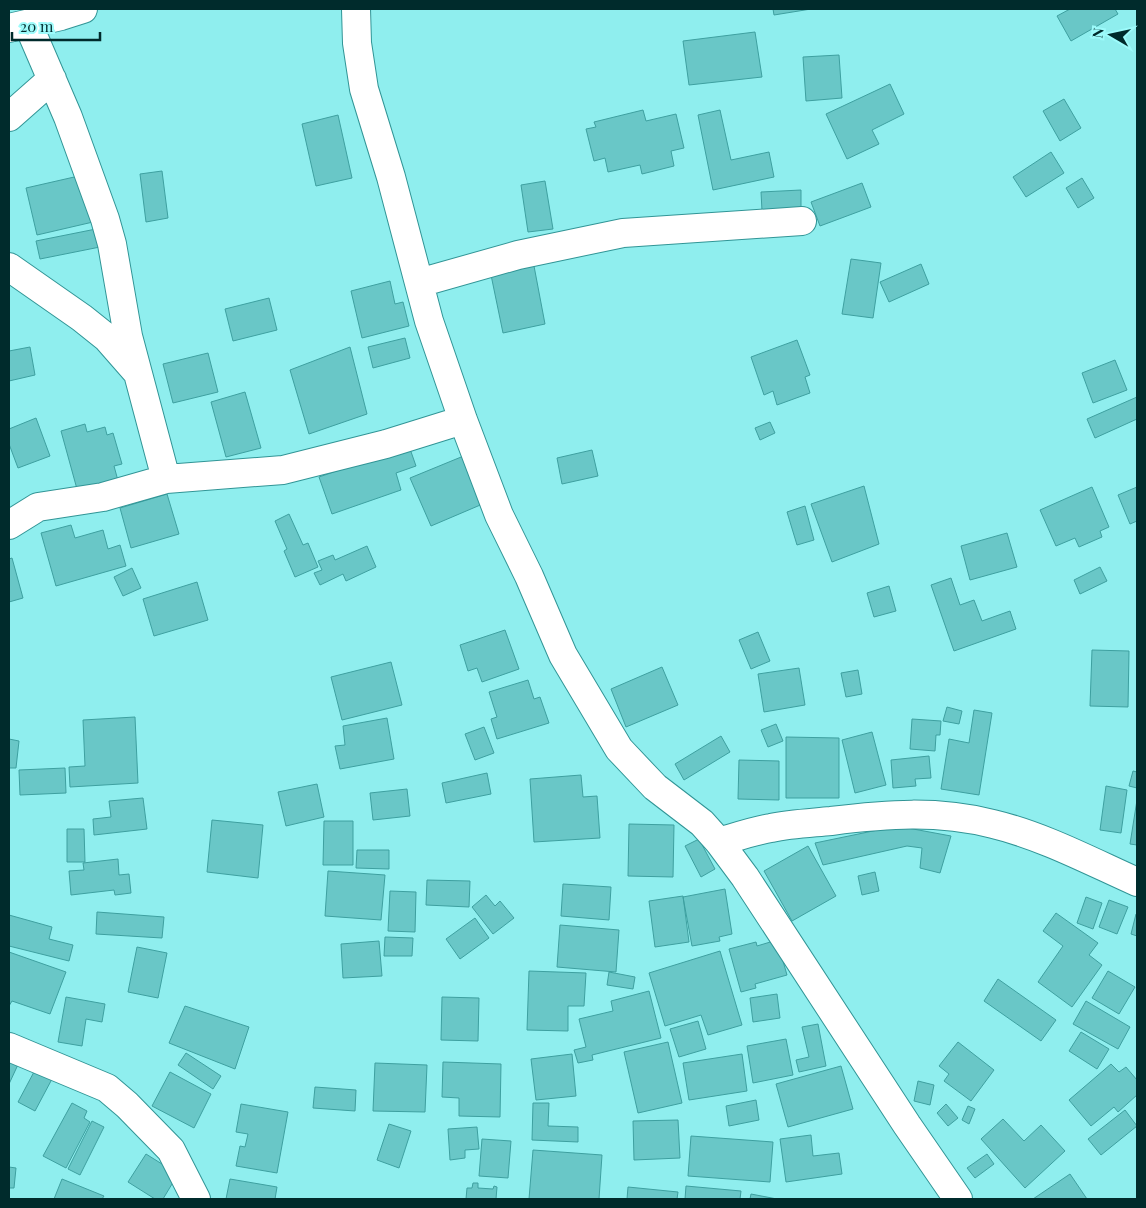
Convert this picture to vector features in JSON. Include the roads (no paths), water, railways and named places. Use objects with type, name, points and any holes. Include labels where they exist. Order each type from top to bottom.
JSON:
[{"type":"street","points":[[83,9],[18,26],[52,79],[68,117],[104,218],[112,244],[124,319],[166,479]]},
{"type":"street","points":[[356,9],[357,43],[364,89],[420,283],[429,322],[499,515],[529,576],[564,655],[603,725],[619,749],[655,787],[702,823],[745,877],[907,1125],[958,1199]]},
{"type":"street","points":[[9,117],[52,79]]},
{"type":"street","points":[[420,283],[518,255],[582,240],[623,233],[802,221]]},
{"type":"street","points":[[12,271],[55,297],[82,318],[106,338],[137,372]]},
{"type":"street","points":[[9,525],[38,507],[103,497],[166,479],[283,470],[386,444],[463,420]]},
{"type":"street","points":[[719,842],[771,828],[874,816],[910,814],[954,817],[1021,832],[1137,882]]},
{"type":"street","points":[[9,1047],[107,1088],[127,1105],[171,1150],[196,1199]]}]
